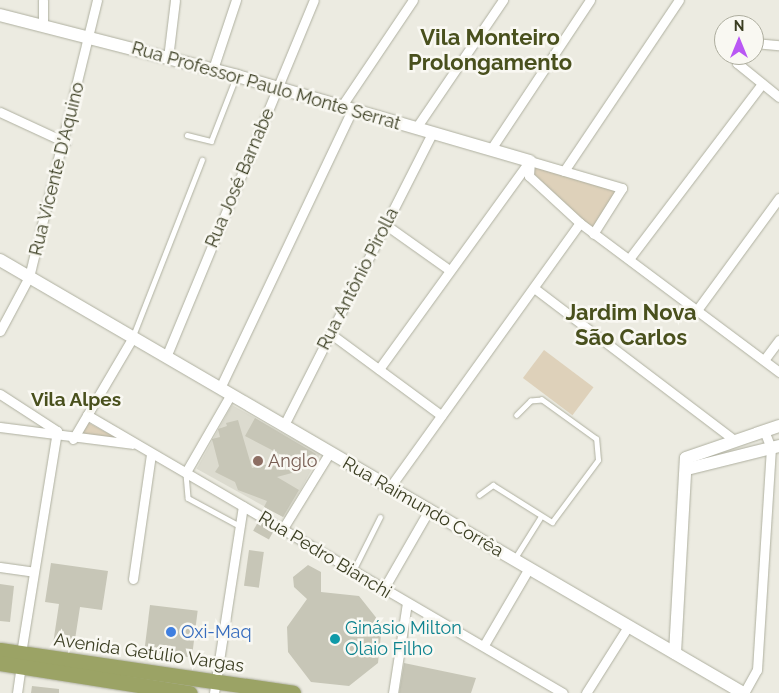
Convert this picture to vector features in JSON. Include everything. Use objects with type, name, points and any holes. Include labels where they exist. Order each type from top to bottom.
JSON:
[{"type":"main road","name":"Avenida Getúlio Vargas","points":[[0,650],[21,660],[190,693]]},
{"type":"main road","name":"Avenida Getúlio Vargas","points":[[0,663],[21,660],[214,687],[293,693]]},
{"type":"street","points":[[42,26],[43,0]]},
{"type":"street","name":"Rua Vicente D'Aquino","points":[[0,331],[29,277],[65,142],[97,0]]},
{"type":"street","points":[[168,58],[175,0]]},
{"type":"street","points":[[213,70],[236,0]]},
{"type":"street","name":"Rua José Barnabe","points":[[166,356],[314,0]]},
{"type":"street","points":[[186,472],[225,391],[347,108],[413,0]]},
{"type":"street","points":[[416,128],[503,0]]},
{"type":"street","points":[[491,148],[590,0]]},
{"type":"street","points":[[564,171],[679,0]]},
{"type":"street","name":"Rua Professor Paulo Monte Serrat","points":[[0,15],[237,76],[432,133],[491,148],[530,161]]},
{"type":"street","points":[[764,44],[779,45]]},
{"type":"street","points":[[739,65],[779,97]]},
{"type":"street","points":[[629,260],[762,84]]},
{"type":"street","points":[[0,112],[65,142]]},
{"type":"street","name":"Rua Antônio Pirolla","points":[[284,424],[432,133]]},
{"type":"street","points":[[530,161],[622,188],[593,234]]},
{"type":"street","points":[[530,161],[529,176],[580,223],[779,372]]},
{"type":"street","points":[[379,369],[448,269],[530,161]]},
{"type":"street","points":[[697,310],[779,198]]},
{"type":"street","points":[[390,487],[580,223]]},
{"type":"street","points":[[386,225],[448,269]]},
{"type":"street","name":"Rua Raimundo Corrêa","points":[[0,260],[743,693]]},
{"type":"street","points":[[534,288],[734,440]]},
{"type":"street","points":[[331,334],[441,414]]},
{"type":"street","points":[[73,439],[133,337]]},
{"type":"street","points":[[764,360],[779,340]]},
{"type":"street","points":[[0,394],[57,431],[73,439],[135,445]]},
{"type":"street","name":"Rua Pedro Bianchi","points":[[87,415],[352,572],[484,645],[563,693]]},
{"type":"street","points":[[675,653],[688,456],[779,426]]},
{"type":"street","points":[[0,427],[57,431]]},
{"type":"street","points":[[17,693],[57,431]]},
{"type":"street","points":[[743,693],[757,670],[775,447],[764,431]]},
{"type":"street","points":[[687,469],[775,447]]},
{"type":"street","points":[[282,530],[330,452]]},
{"type":"street","points":[[133,579],[151,454]]},
{"type":"street","points":[[214,687],[243,506]]},
{"type":"street","points":[[383,590],[429,510]]},
{"type":"street","points":[[0,566],[34,572]]},
{"type":"street","points":[[484,645],[529,568]]},
{"type":"street","points":[[393,693],[407,603]]},
{"type":"street","points":[[586,693],[629,625]]},
{"type":"lane","points":[[187,134],[211,141],[237,76]]},
{"type":"lane","points":[[133,337],[202,160]]},
{"type":"lane","points":[[479,494],[493,485],[540,518],[556,520],[598,460],[600,446],[542,400],[531,401],[517,415]]},
{"type":"lane","points":[[186,472],[188,498],[240,526]]},
{"type":"lane","points":[[352,572],[380,517]]},
{"type":"lane","points":[[514,559],[540,518]]},
{"type":"shaded area","points":[[533,167],[613,189],[615,195],[594,227],[589,226],[532,172]]},
{"type":"shaded area","points":[[544,350],[594,387],[572,415],[523,378]]},
{"type":"shaded area","name":"Anglo","points":[[232,405],[320,454],[285,518],[197,469]]},
{"type":"shaded area","points":[[87,422],[115,437],[115,440],[82,435]]},
{"type":"building","name":"Anglo","points":[[255,418],[316,454],[312,463],[300,458],[303,470],[277,477],[299,490],[283,517],[264,507],[267,501],[238,490],[235,482],[215,472],[219,466],[212,439],[220,437],[218,429],[227,426],[226,423],[238,420],[252,468],[289,459],[245,436]]},
{"type":"building","points":[[258,522],[274,531],[269,539],[253,531]]},
{"type":"building","points":[[249,550],[264,552],[259,588],[244,586]]},
{"type":"building","points":[[51,563],[108,571],[102,610],[80,607],[74,646],[53,644],[59,604],[45,602]]},
{"type":"building","name":"Ginásio Milton Olaio Filho","points":[[308,565],[321,572],[321,592],[359,596],[382,625],[378,663],[349,686],[311,682],[288,652],[287,627],[307,599],[294,587],[293,577]]},
{"type":"building","points":[[0,584],[14,586],[10,622],[0,621]]},
{"type":"building","name":"Oxi-Maq","points":[[150,605],[198,611],[192,657],[144,652]]},
{"type":"building","points":[[404,663],[476,678],[471,693],[399,693]]},
{"type":"building","points":[[32,686],[59,689],[59,693],[31,693]]},
{"type":"place","name":"Anglo","points":[[258,461]]},
{"type":"place","name":"Oxi-Maq","points":[[171,632]]},
{"type":"place","name":"Ginásio Milton Olaio Filho","points":[[335,639]]},
{"type":"district","name":"Vila Monteiro Prolongamento","points":[[490,50]]},
{"type":"district","name":"Jardim Nova São Carlos","points":[[631,324]]},
{"type":"district","name":"Vila Alpes","points":[[76,400]]}]
